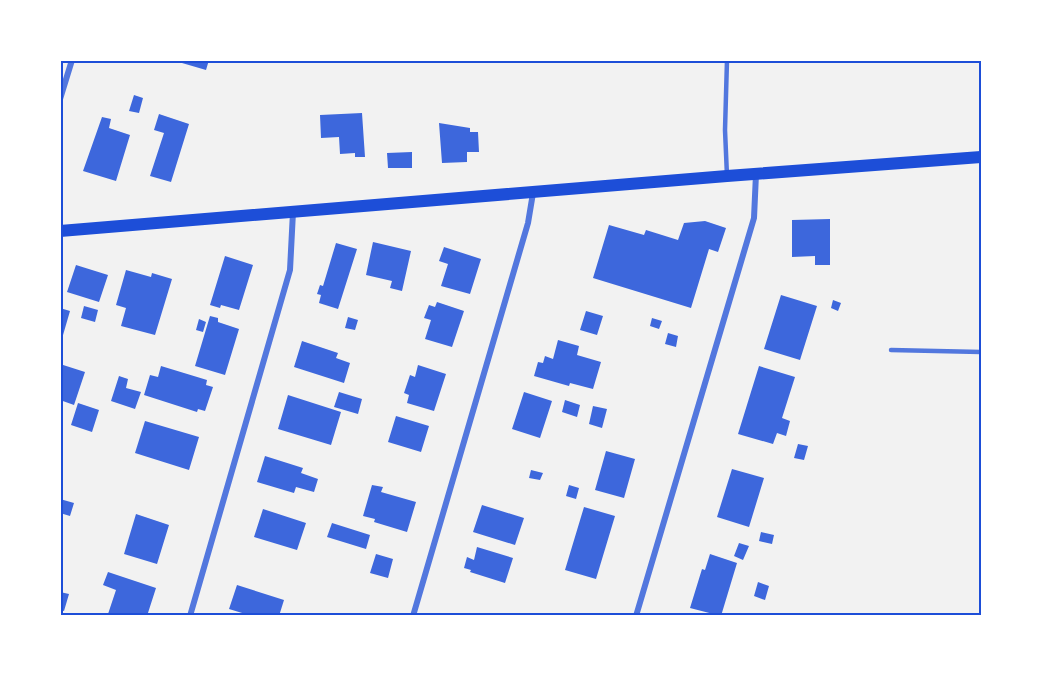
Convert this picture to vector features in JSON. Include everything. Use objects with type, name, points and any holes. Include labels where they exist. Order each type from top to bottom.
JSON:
[{"type":"main road","points":[[60,231],[981,157]]},
{"type":"street","points":[[60,99],[72,60]]},
{"type":"street","points":[[636,616],[753,218],[756,174]]},
{"type":"street","points":[[413,616],[528,223],[533,192]]},
{"type":"street","points":[[190,616],[290,267],[293,212]]},
{"type":"lane","points":[[727,60],[724,130],[727,176]]},
{"type":"lane","points":[[891,350],[981,352]]},
{"type":"building","points":[[182,60],[209,60],[206,70],[182,63]]},
{"type":"building","points":[[134,95],[143,98],[139,113],[129,111]]},
{"type":"building","points":[[362,113],[365,157],[355,157],[355,153],[340,154],[339,137],[321,138],[320,115]]},
{"type":"building","points":[[159,114],[189,124],[171,182],[150,176],[164,133],[154,130]]},
{"type":"building","points":[[102,117],[111,119],[109,128],[130,135],[116,181],[83,171]]},
{"type":"building","points":[[439,123],[470,128],[470,132],[478,132],[479,152],[467,152],[467,162],[442,163]]},
{"type":"building","points":[[412,152],[412,168],[388,168],[387,153]]},
{"type":"building","points":[[830,219],[830,265],[815,265],[815,256],[792,257],[792,220]]},
{"type":"building","points":[[705,221],[726,228],[718,252],[709,249],[691,308],[593,278],[609,225],[644,235],[646,230],[678,240],[684,223]]},
{"type":"building","points":[[373,242],[411,251],[402,291],[390,288],[392,281],[366,275]]},
{"type":"building","points":[[336,243],[357,249],[338,309],[319,303],[321,295],[317,294],[320,285],[323,286]]},
{"type":"building","points":[[444,247],[481,259],[470,294],[441,286],[448,264],[439,261]]},
{"type":"building","points":[[225,256],[253,265],[239,310],[221,305],[220,308],[210,305]]},
{"type":"building","points":[[76,265],[108,275],[99,302],[67,292]]},
{"type":"building","points":[[126,270],[151,277],[152,273],[172,279],[155,335],[121,326],[126,308],[116,305]]},
{"type":"building","points":[[781,295],[817,306],[800,360],[764,349]]},
{"type":"building","points":[[833,300],[841,303],[838,311],[831,308]]},
{"type":"building","points":[[437,302],[464,311],[452,347],[425,339],[431,320],[424,318],[429,305],[435,307]]},
{"type":"building","points":[[84,306],[98,310],[95,322],[81,318]]},
{"type":"building","points":[[60,308],[70,311],[61,342],[60,342]]},
{"type":"building","points":[[586,311],[603,316],[597,335],[580,330]]},
{"type":"building","points":[[210,316],[218,318],[218,322],[239,329],[225,375],[195,366]]},
{"type":"building","points":[[348,317],[358,320],[355,330],[345,328]]},
{"type":"building","points":[[652,318],[662,321],[659,329],[650,326]]},
{"type":"building","points":[[199,319],[206,322],[203,332],[196,330]]},
{"type":"building","points":[[668,333],[678,336],[676,347],[665,344]]},
{"type":"building","points":[[558,340],[579,346],[577,355],[601,362],[593,389],[570,383],[569,386],[534,376],[538,362],[543,363],[545,356],[553,359]]},
{"type":"building","points":[[302,341],[338,353],[336,358],[350,363],[344,383],[294,367]]},
{"type":"building","points":[[60,364],[85,372],[74,405],[60,400]]},
{"type":"building","points":[[418,365],[446,374],[434,411],[407,403],[409,395],[404,393],[410,375],[415,377]]},
{"type":"building","points":[[161,366],[207,380],[206,385],[213,387],[205,411],[198,409],[197,412],[144,395],[150,375],[158,377]]},
{"type":"building","points":[[759,366],[795,377],[782,418],[790,421],[786,436],[777,433],[773,444],[738,434]]},
{"type":"building","points":[[119,376],[128,379],[126,388],[141,392],[135,409],[111,401]]},
{"type":"building","points":[[339,392],[362,399],[358,414],[334,407]]},
{"type":"building","points":[[524,392],[552,401],[540,438],[512,429]]},
{"type":"building","points":[[288,395],[341,412],[331,445],[278,429]]},
{"type":"building","points":[[565,400],[580,405],[577,417],[562,412]]},
{"type":"building","points":[[78,403],[99,410],[92,432],[71,425]]},
{"type":"building","points":[[593,406],[607,409],[602,428],[589,424]]},
{"type":"building","points":[[396,416],[429,426],[421,452],[388,442]]},
{"type":"building","points":[[145,421],[199,437],[189,470],[135,453]]},
{"type":"building","points":[[798,444],[808,446],[804,460],[794,458]]},
{"type":"building","points":[[606,451],[635,459],[624,498],[595,490]]},
{"type":"building","points":[[265,456],[303,468],[301,473],[318,479],[314,492],[296,487],[294,493],[257,482]]},
{"type":"building","points":[[732,469],[764,478],[749,527],[717,517]]},
{"type":"building","points":[[531,470],[543,473],[540,480],[529,478]]},
{"type":"building","points":[[372,485],[383,487],[381,492],[416,502],[407,532],[374,522],[375,519],[363,516]]},
{"type":"building","points":[[569,485],[579,488],[576,499],[566,496]]},
{"type":"building","points":[[60,499],[74,503],[70,516],[60,513]]},
{"type":"building","points":[[482,505],[524,518],[515,545],[473,532]]},
{"type":"building","points":[[584,507],[615,516],[596,579],[565,570]]},
{"type":"building","points":[[263,509],[306,523],[297,550],[254,537]]},
{"type":"building","points":[[136,514],[169,525],[157,564],[124,554]]},
{"type":"building","points":[[332,523],[370,535],[366,549],[327,537]]},
{"type":"building","points":[[761,532],[774,535],[772,544],[759,541]]},
{"type":"building","points":[[739,543],[749,546],[743,560],[734,556]]},
{"type":"building","points":[[477,547],[513,558],[505,583],[464,568],[467,557],[474,560]]},
{"type":"building","points":[[376,554],[393,559],[388,578],[370,573]]},
{"type":"building","points":[[710,554],[737,563],[721,616],[690,608],[702,569],[705,570]]},
{"type":"building","points":[[108,572],[156,588],[147,616],[108,614],[116,590],[103,585]]},
{"type":"building","points":[[758,582],[769,586],[765,600],[754,596]]},
{"type":"building","points":[[237,585],[284,600],[279,616],[252,616],[229,609]]},
{"type":"building","points":[[60,592],[69,594],[64,611],[60,610]]}]
